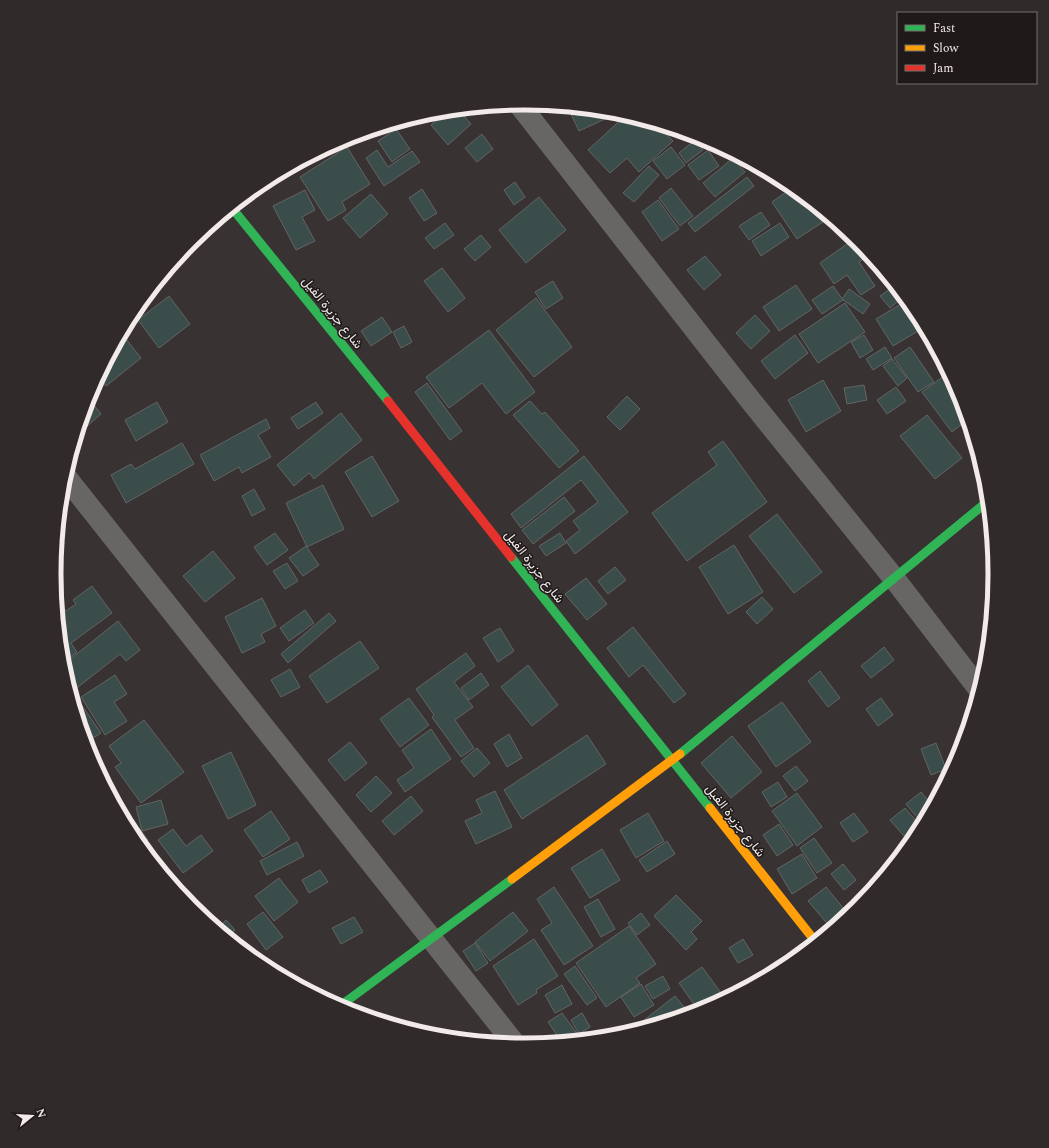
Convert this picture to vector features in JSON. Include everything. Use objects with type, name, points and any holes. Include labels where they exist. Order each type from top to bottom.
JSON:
[{"type":"street","points":[[524,110],[751,401],[894,577],[975,682]]},
{"type":"street","name":"شارع جزيرة الفيل","points":[[235,212],[314,308],[812,937]]},
{"type":"street","points":[[70,483],[509,1037]]},
{"type":"street","points":[[346,1002],[672,760],[983,505]]},
{"type":"building","points":[[570,113],[608,118],[579,131]]},
{"type":"building","points":[[463,114],[471,124],[448,145],[431,125],[439,118]]},
{"type":"building","points":[[620,120],[665,133],[673,141],[639,172],[627,158],[610,173],[588,150]]},
{"type":"building","points":[[396,129],[410,149],[392,162],[378,141]]},
{"type":"building","points":[[482,134],[493,149],[477,162],[465,148]]},
{"type":"building","points":[[692,142],[699,145],[703,150],[686,163],[679,153]]},
{"type":"building","points":[[347,147],[370,184],[342,202],[346,210],[328,221],[300,177]]},
{"type":"building","points":[[671,147],[685,165],[667,179],[653,161]]},
{"type":"building","points":[[377,150],[388,167],[412,151],[420,162],[384,186],[366,158]]},
{"type":"building","points":[[708,150],[719,166],[699,180],[688,165]]},
{"type":"building","points":[[732,159],[736,161],[745,172],[715,197],[703,183]]},
{"type":"building","points":[[649,166],[659,175],[634,202],[623,193]]},
{"type":"building","points":[[747,177],[754,186],[695,232],[688,223]]},
{"type":"building","points":[[515,182],[525,197],[514,205],[504,190]]},
{"type":"building","points":[[671,188],[693,216],[680,226],[659,198]]},
{"type":"building","points":[[422,189],[437,213],[424,221],[409,198]]},
{"type":"building","points":[[305,190],[315,210],[302,217],[315,241],[296,250],[273,206]]},
{"type":"building","points":[[786,192],[807,206],[824,221],[797,239],[772,202]]},
{"type":"building","points":[[371,194],[388,214],[360,238],[343,218]]},
{"type":"building","points":[[539,197],[566,230],[526,263],[499,230]]},
{"type":"building","points":[[658,200],[679,229],[662,241],[642,212]]},
{"type":"building","points":[[761,212],[770,225],[749,240],[739,226]]},
{"type":"building","points":[[445,223],[454,235],[434,249],[425,238]]},
{"type":"building","points":[[780,223],[789,237],[761,256],[752,241]]},
{"type":"building","points":[[481,235],[491,247],[475,261],[464,249]]},
{"type":"building","points":[[849,243],[864,259],[859,262],[875,286],[861,295],[847,275],[834,284],[820,263]]},
{"type":"building","points":[[705,256],[721,275],[704,290],[687,270]]},
{"type":"building","points":[[442,268],[465,298],[448,312],[424,281]]},
{"type":"building","points":[[553,281],[563,298],[546,309],[535,292]]},
{"type":"building","points":[[796,285],[812,309],[779,331],[763,307]]},
{"type":"building","points":[[833,286],[843,300],[822,314],[812,300]]},
{"type":"building","points":[[849,289],[870,304],[863,314],[842,299]]},
{"type":"building","points":[[890,289],[899,301],[890,308],[880,296]]},
{"type":"building","points":[[169,296],[190,324],[159,348],[138,320]]},
{"type":"building","points":[[536,298],[572,347],[534,377],[496,330]]},
{"type":"building","points":[[845,303],[865,332],[818,363],[799,334]]},
{"type":"building","points":[[901,304],[919,330],[893,346],[876,319]]},
{"type":"building","points":[[755,315],[770,331],[751,349],[736,333]]},
{"type":"building","points":[[382,317],[392,332],[371,346],[361,331]]},
{"type":"building","points":[[404,326],[412,342],[401,348],[393,332]]},
{"type":"building","points":[[489,330],[535,392],[506,414],[482,383],[449,408],[426,377]]},
{"type":"building","points":[[795,335],[808,353],[775,379],[761,361]]},
{"type":"building","points":[[864,335],[873,350],[860,358],[851,342]]},
{"type":"building","points":[[125,338],[141,358],[106,386],[103,382]]},
{"type":"building","points":[[885,347],[892,358],[873,370],[866,359]]},
{"type":"building","points":[[910,347],[934,382],[918,392],[894,358]]},
{"type":"building","points":[[892,359],[907,378],[898,386],[883,366]]},
{"type":"building","points":[[943,376],[962,424],[952,432],[922,392]]},
{"type":"building","points":[[823,380],[841,411],[806,432],[788,400]]},
{"type":"building","points":[[427,383],[462,431],[450,440],[415,392]]},
{"type":"building","points":[[864,385],[867,400],[847,404],[844,388]]},
{"type":"building","points":[[896,387],[906,401],[887,414],[877,400]]},
{"type":"building","points":[[627,396],[640,409],[620,430],[607,417]]},
{"type":"building","points":[[530,401],[542,414],[545,412],[579,451],[559,468],[513,415]]},
{"type":"building","points":[[157,402],[168,422],[136,441],[125,420]]},
{"type":"building","points":[[316,402],[323,413],[298,429],[291,418]]},
{"type":"building","points":[[93,404],[101,414],[85,428]]},
{"type":"building","points":[[341,413],[362,440],[314,479],[309,473],[294,486],[277,465]]},
{"type":"building","points":[[927,415],[962,458],[935,479],[900,436]]},
{"type":"building","points":[[266,419],[270,428],[258,435],[271,457],[242,473],[239,467],[214,481],[200,455]]},
{"type":"building","points":[[723,441],[767,502],[687,561],[652,513],[717,465],[708,452]]},
{"type":"building","points":[[182,443],[194,464],[126,503],[111,475],[131,464],[135,469]]},
{"type":"building","points":[[372,456],[399,501],[372,517],[345,472]]},
{"type":"building","points":[[584,456],[628,512],[575,554],[566,541],[580,530],[573,521],[598,502],[581,480],[521,528],[511,514]]},
{"type":"building","points":[[323,485],[344,529],[307,547],[286,503]]},
{"type":"building","points":[[254,489],[265,509],[252,516],[242,496]]},
{"type":"building","points":[[564,497],[575,511],[533,544],[522,530]]},
{"type":"building","points":[[777,514],[822,572],[794,593],[749,536]]},
{"type":"building","points":[[275,533],[288,550],[267,565],[254,547]]},
{"type":"building","points":[[560,533],[566,543],[546,556],[539,546]]},
{"type":"building","points":[[734,545],[763,592],[728,614],[699,567]]},
{"type":"building","points":[[306,546],[319,565],[303,576],[289,558]]},
{"type":"building","points":[[213,551],[235,578],[205,602],[183,576]]},
{"type":"building","points":[[287,563],[298,581],[285,589],[273,571]]},
{"type":"building","points":[[615,567],[626,580],[608,594],[598,581]]},
{"type":"building","points":[[586,578],[607,604],[587,620],[565,594]]},
{"type":"building","points":[[92,586],[112,613],[71,643],[77,652],[69,658],[62,606],[66,611],[76,604],[73,600]]},
{"type":"building","points":[[762,597],[773,609],[757,624],[746,612]]},
{"type":"building","points":[[262,598],[276,626],[261,634],[265,642],[242,653],[225,617]]},
{"type":"building","points":[[305,610],[314,623],[289,641],[280,628]]},
{"type":"building","points":[[329,613],[336,621],[288,663],[281,654]]},
{"type":"building","points":[[118,621],[140,650],[126,661],[120,654],[76,689],[69,660]]},
{"type":"building","points":[[633,627],[686,694],[674,703],[643,665],[629,677],[607,648]]},
{"type":"building","points":[[500,628],[514,651],[498,662],[483,638]]},
{"type":"building","points":[[360,641],[379,668],[327,703],[309,676]]},
{"type":"building","points":[[884,647],[894,660],[871,678],[861,666]]},
{"type":"building","points":[[466,653],[475,666],[454,682],[473,707],[455,720],[474,748],[461,757],[432,717],[434,715],[416,689]]},
{"type":"building","points":[[528,665],[558,705],[532,726],[501,687]]},
{"type":"building","points":[[290,669],[300,687],[281,697],[271,680]]},
{"type":"building","points":[[820,671],[840,698],[828,707],[808,681]]},
{"type":"building","points":[[481,673],[489,685],[469,700],[461,688]]},
{"type":"building","points":[[115,675],[127,694],[114,702],[127,721],[105,735],[81,697]]},
{"type":"building","points":[[409,698],[429,725],[400,747],[380,719]]},
{"type":"building","points":[[881,698],[893,715],[878,726],[866,709]]},
{"type":"building","points":[[782,702],[811,742],[776,767],[748,726]]},
{"type":"building","points":[[80,704],[101,733],[92,739],[86,723]]},
{"type":"building","points":[[144,720],[184,772],[141,803],[115,767],[121,763],[109,746]]},
{"type":"building","points":[[431,729],[451,759],[405,792],[397,780],[414,768],[402,750]]},
{"type":"building","points":[[509,734],[522,758],[507,767],[494,744]]},
{"type":"building","points":[[587,735],[606,764],[522,819],[504,790]]},
{"type":"building","points":[[732,736],[762,772],[731,798],[701,763]]},
{"type":"building","points":[[350,742],[367,763],[345,781],[328,760]]},
{"type":"building","points":[[936,743],[945,767],[944,770],[931,775],[921,749]]},
{"type":"building","points":[[477,748],[490,763],[474,777],[461,761]]},
{"type":"building","points":[[231,752],[256,805],[228,819],[202,766]]},
{"type":"building","points":[[796,766],[808,781],[795,791],[783,776]]},
{"type":"building","points":[[376,776],[392,793],[371,812],[356,795]]},
{"type":"building","points":[[778,782],[787,797],[771,807],[762,792]]},
{"type":"building","points":[[495,791],[512,827],[476,844],[465,821],[482,813],[476,800]]},
{"type":"building","points":[[921,792],[929,801],[918,819],[906,804]]},
{"type":"building","points":[[797,793],[822,827],[797,846],[772,811]]},
{"type":"building","points":[[411,796],[423,811],[394,835],[382,821]]},
{"type":"building","points":[[161,800],[168,824],[142,831],[136,807]]},
{"type":"building","points":[[905,808],[917,821],[911,830],[904,836],[890,820]]},
{"type":"building","points":[[271,811],[290,839],[263,857],[244,830]]},
{"type":"building","points":[[648,813],[664,841],[636,858],[620,830]]},
{"type":"building","points":[[854,813],[868,832],[853,842],[840,823]]},
{"type":"building","points":[[779,824],[793,845],[777,856],[763,835]]},
{"type":"building","points":[[139,828],[148,840],[146,841],[137,829]]},
{"type":"building","points":[[173,829],[186,846],[201,835],[213,851],[183,873],[158,840]]},
{"type":"building","points":[[814,838],[832,863],[817,873],[800,848]]},
{"type":"building","points":[[667,841],[675,854],[647,872],[639,860]]},
{"type":"building","points":[[297,842],[304,856],[267,875],[260,861]]},
{"type":"building","points":[[602,849],[620,880],[590,898],[571,868]]},
{"type":"building","points":[[802,854],[817,878],[792,894],[777,869]]},
{"type":"building","points":[[843,864],[856,880],[844,890],[831,874]]},
{"type":"building","points":[[320,870],[328,882],[309,893],[302,880]]},
{"type":"building","points":[[279,878],[298,902],[274,921],[255,896]]},
{"type":"building","points":[[554,887],[593,946],[564,965],[541,930],[552,923],[537,899]]},
{"type":"building","points":[[826,887],[844,909],[828,924],[808,901]]},
{"type":"building","points":[[676,895],[702,921],[691,932],[697,939],[686,950],[654,916]]},
{"type":"building","points":[[598,899],[615,929],[601,937],[584,907]]},
{"type":"building","points":[[263,912],[283,937],[266,950],[247,924]]},
{"type":"building","points":[[513,912],[528,931],[490,961],[475,942]]},
{"type":"building","points":[[641,913],[650,925],[637,935],[628,923]]},
{"type":"building","points":[[354,917],[363,932],[341,944],[332,928]]},
{"type":"building","points":[[226,920],[235,930],[232,933],[222,924]]},
{"type":"building","points":[[629,926],[656,964],[636,978],[640,983],[606,1007],[576,963]]},
{"type":"building","points":[[534,939],[558,976],[536,990],[537,993],[518,1005],[493,966]]},
{"type":"building","points":[[743,939],[753,955],[738,963],[729,948]]},
{"type":"building","points":[[475,943],[488,963],[476,971],[463,951]]},
{"type":"building","points":[[575,966],[597,998],[587,1005],[564,974]]},
{"type":"building","points":[[702,967],[721,993],[694,1005],[679,983]]},
{"type":"building","points":[[663,976],[670,989],[653,999],[645,986]]},
{"type":"building","points":[[641,984],[654,1005],[634,1017],[621,997]]},
{"type":"building","points":[[562,985],[572,1004],[555,1013],[545,995]]},
{"type":"building","points":[[675,996],[685,1008],[673,1013],[640,1023]]},
{"type":"building","points":[[562,1013],[578,1035],[558,1037],[548,1022]]},
{"type":"building","points":[[582,1013],[590,1027],[579,1034],[571,1020]]},
{"type":"traffic: fast","points":[[235,212],[388,401]]},
{"type":"traffic: fast","points":[[680,754],[983,505]]},
{"type":"traffic: fast","points":[[511,557],[710,808]]},
{"type":"traffic: fast","points":[[346,1002],[512,879]]},
{"type":"traffic: slow","points":[[512,879],[680,754]]},
{"type":"traffic: slow","points":[[710,808],[812,937]]},
{"type":"traffic: jam","points":[[388,401],[511,557]]}]
